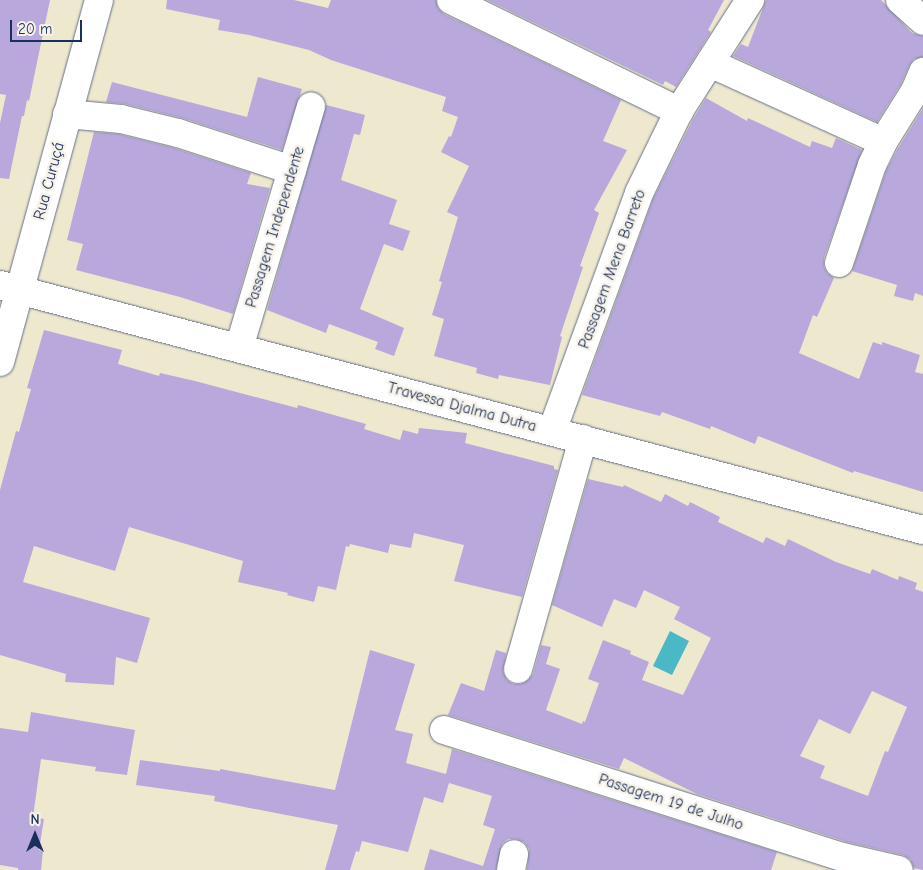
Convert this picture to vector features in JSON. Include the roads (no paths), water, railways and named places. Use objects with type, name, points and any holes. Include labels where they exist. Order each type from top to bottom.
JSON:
[{"type":"street","name":"Rua Curuçá","points":[[0,362],[9,287],[67,114],[99,0]]},
{"type":"street","points":[[451,0],[679,111]]},
{"type":"street","name":"Passagem Mena Barreto","points":[[552,431],[639,193],[679,111],[750,0]]},
{"type":"street","points":[[900,0],[923,21]]},
{"type":"street","points":[[710,63],[883,142]]},
{"type":"street","points":[[838,263],[872,165],[883,142],[915,91],[923,72]]},
{"type":"street","name":"Passagem Independente","points":[[239,348],[311,106]]},
{"type":"street","points":[[67,114],[121,119],[178,132],[292,170]]},
{"type":"street","name":"Travessa Djalma Dutra","points":[[9,287],[923,530]]},
{"type":"street","points":[[518,670],[583,439]]},
{"type":"street","name":"Passagem 19 de Julho","points":[[444,730],[843,857],[899,870]]},
{"type":"water","points":[[670,631],[689,641],[672,675],[653,666]]}]
